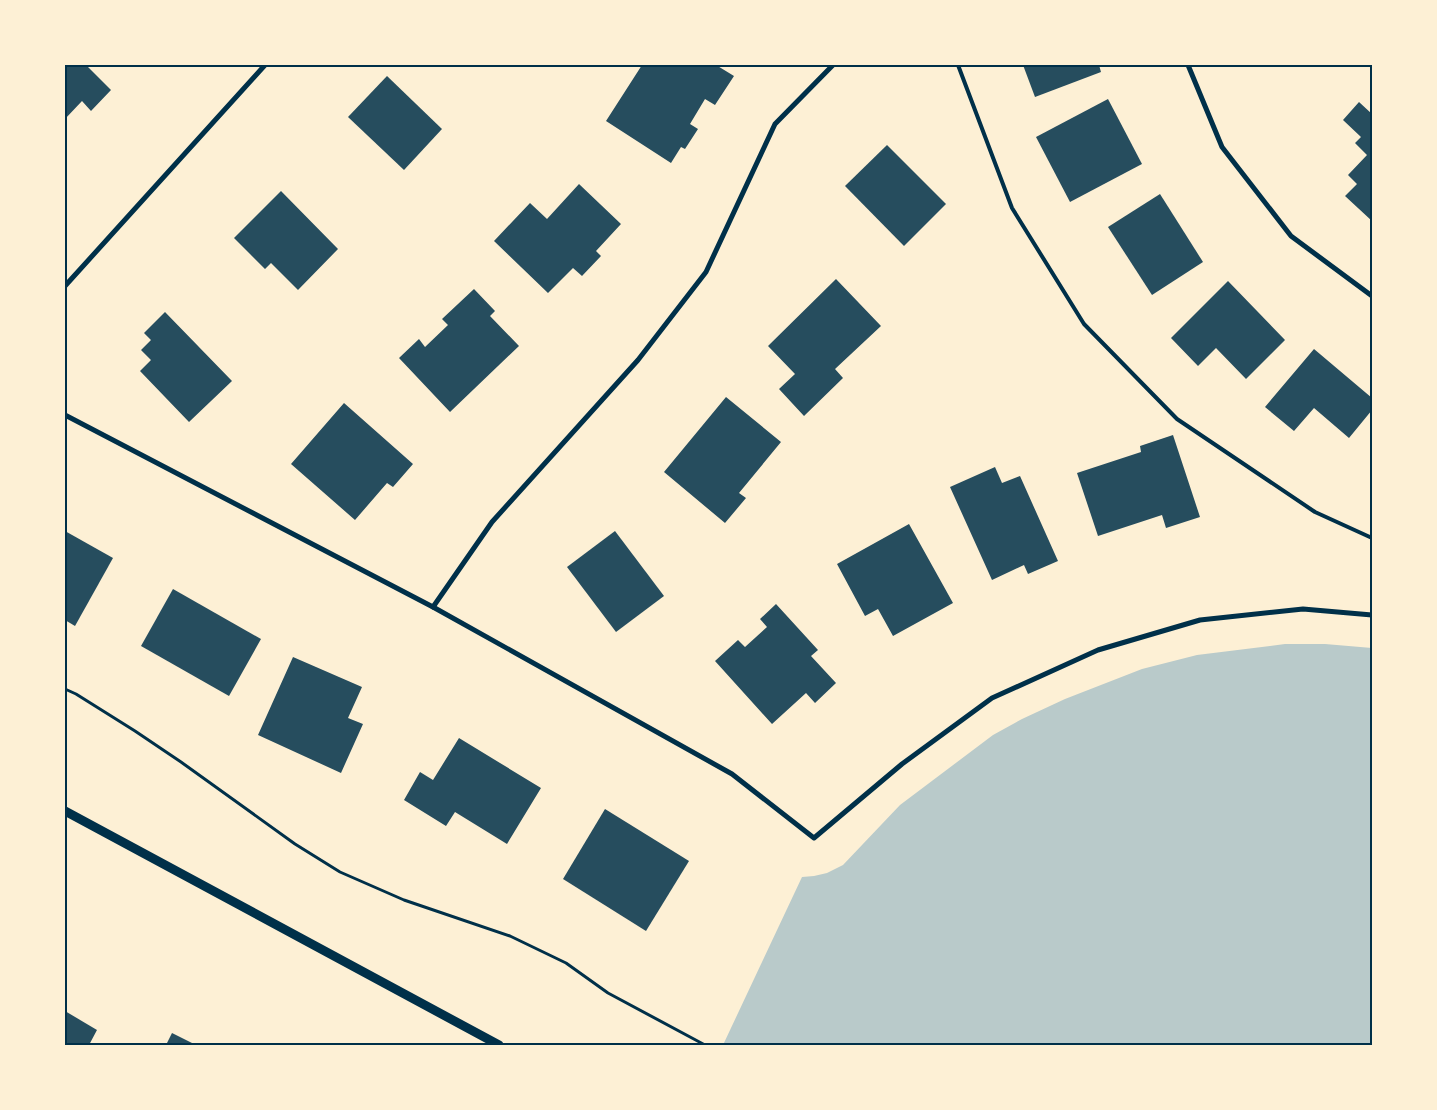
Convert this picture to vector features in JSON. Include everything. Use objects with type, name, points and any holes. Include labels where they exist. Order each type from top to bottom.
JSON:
[{"type":"street","points":[[65,286],[265,65]]},
{"type":"street","points":[[434,607],[492,522],[638,360],[706,272],[775,124],[833,65]]},
{"type":"street","points":[[1188,65],[1222,147],[1290,236],[1372,296]]},
{"type":"street","points":[[65,415],[434,607],[732,774],[814,838],[902,764],[992,698],[1098,650],[1200,620],[1303,609],[1372,615]]},
{"type":"street","points":[[65,811],[499,1045]]},
{"type":"lane","points":[[958,65],[1012,208],[1084,324],[1177,419],[1315,512],[1372,538]]},
{"type":"path","points":[[65,689],[135,731],[295,844],[340,872],[404,900],[510,936],[566,963],[608,993],[705,1045]]},
{"type":"shaded area","points":[[1285,644],[1325,644],[1372,648],[1372,1045],[723,1045],[802,877],[827,873],[843,865],[900,805],[993,735],[1065,699],[1142,669],[1197,655]]},
{"type":"building","points":[[65,65],[86,65],[111,90],[91,111],[82,101],[65,119]]},
{"type":"building","points":[[642,65],[716,65],[734,76],[715,105],[705,99],[690,124],[698,129],[685,149],[681,147],[671,163],[606,121]]},
{"type":"building","points":[[1023,65],[1099,65],[1101,72],[1035,97]]},
{"type":"building","points":[[387,76],[442,129],[404,170],[348,117]]},
{"type":"building","points":[[1108,99],[1142,164],[1070,202],[1036,137]]},
{"type":"building","points":[[1359,102],[1372,114],[1372,221],[1345,196],[1357,184],[1348,175],[1367,155],[1355,143],[1361,137],[1343,120]]},
{"type":"building","points":[[887,145],[946,204],[904,246],[845,186]]},
{"type":"building","points":[[579,184],[621,224],[596,251],[601,256],[582,276],[573,268],[548,293],[494,241],[530,203],[547,219]]},
{"type":"building","points":[[281,191],[338,249],[298,290],[271,263],[265,269],[234,238]]},
{"type":"building","points":[[1160,194],[1203,262],[1152,295],[1108,227]]},
{"type":"building","points":[[836,279],[881,326],[835,369],[843,378],[804,416],[779,389],[795,374],[768,346]]},
{"type":"building","points":[[1228,281],[1285,340],[1246,379],[1216,348],[1198,366],[1171,338]]},
{"type":"building","points":[[474,289],[495,311],[490,316],[519,346],[450,412],[399,358],[419,339],[425,347],[448,325],[442,319]]},
{"type":"building","points":[[165,312],[232,381],[189,422],[140,371],[151,360],[141,350],[151,340],[144,333]]},
{"type":"building","points":[[1314,349],[1372,398],[1372,410],[1349,438],[1314,408],[1294,431],[1265,407]]},
{"type":"building","points":[[726,397],[781,442],[739,493],[746,498],[725,523],[664,472]]},
{"type":"building","points":[[344,403],[413,464],[393,487],[387,483],[355,520],[291,464]]},
{"type":"building","points":[[1173,435],[1200,517],[1166,528],[1162,515],[1098,536],[1077,473],[1141,452],[1140,446]]},
{"type":"building","points":[[995,467],[1002,483],[1020,476],[1058,561],[1028,574],[1024,565],[992,580],[950,487]]},
{"type":"building","points":[[909,524],[953,603],[893,636],[878,609],[865,616],[837,564]]},
{"type":"building","points":[[65,531],[113,558],[75,626],[65,620]]},
{"type":"building","points":[[615,531],[664,596],[616,632],[567,567]]},
{"type":"building","points":[[173,589],[261,639],[229,696],[141,646]]},
{"type":"building","points":[[776,604],[818,650],[811,656],[836,683],[815,703],[806,693],[772,724],[715,661],[738,640],[745,647],[767,627],[760,619]]},
{"type":"building","points":[[293,657],[362,687],[348,718],[363,724],[341,773],[258,735]]},
{"type":"building","points":[[459,738],[541,788],[507,844],[455,812],[446,826],[404,800],[420,772],[433,780]]},
{"type":"building","points":[[605,809],[689,861],[646,931],[563,879]]},
{"type":"building","points":[[65,1011],[97,1030],[89,1045],[65,1045]]},
{"type":"building","points":[[172,1033],[196,1045],[166,1045]]}]
